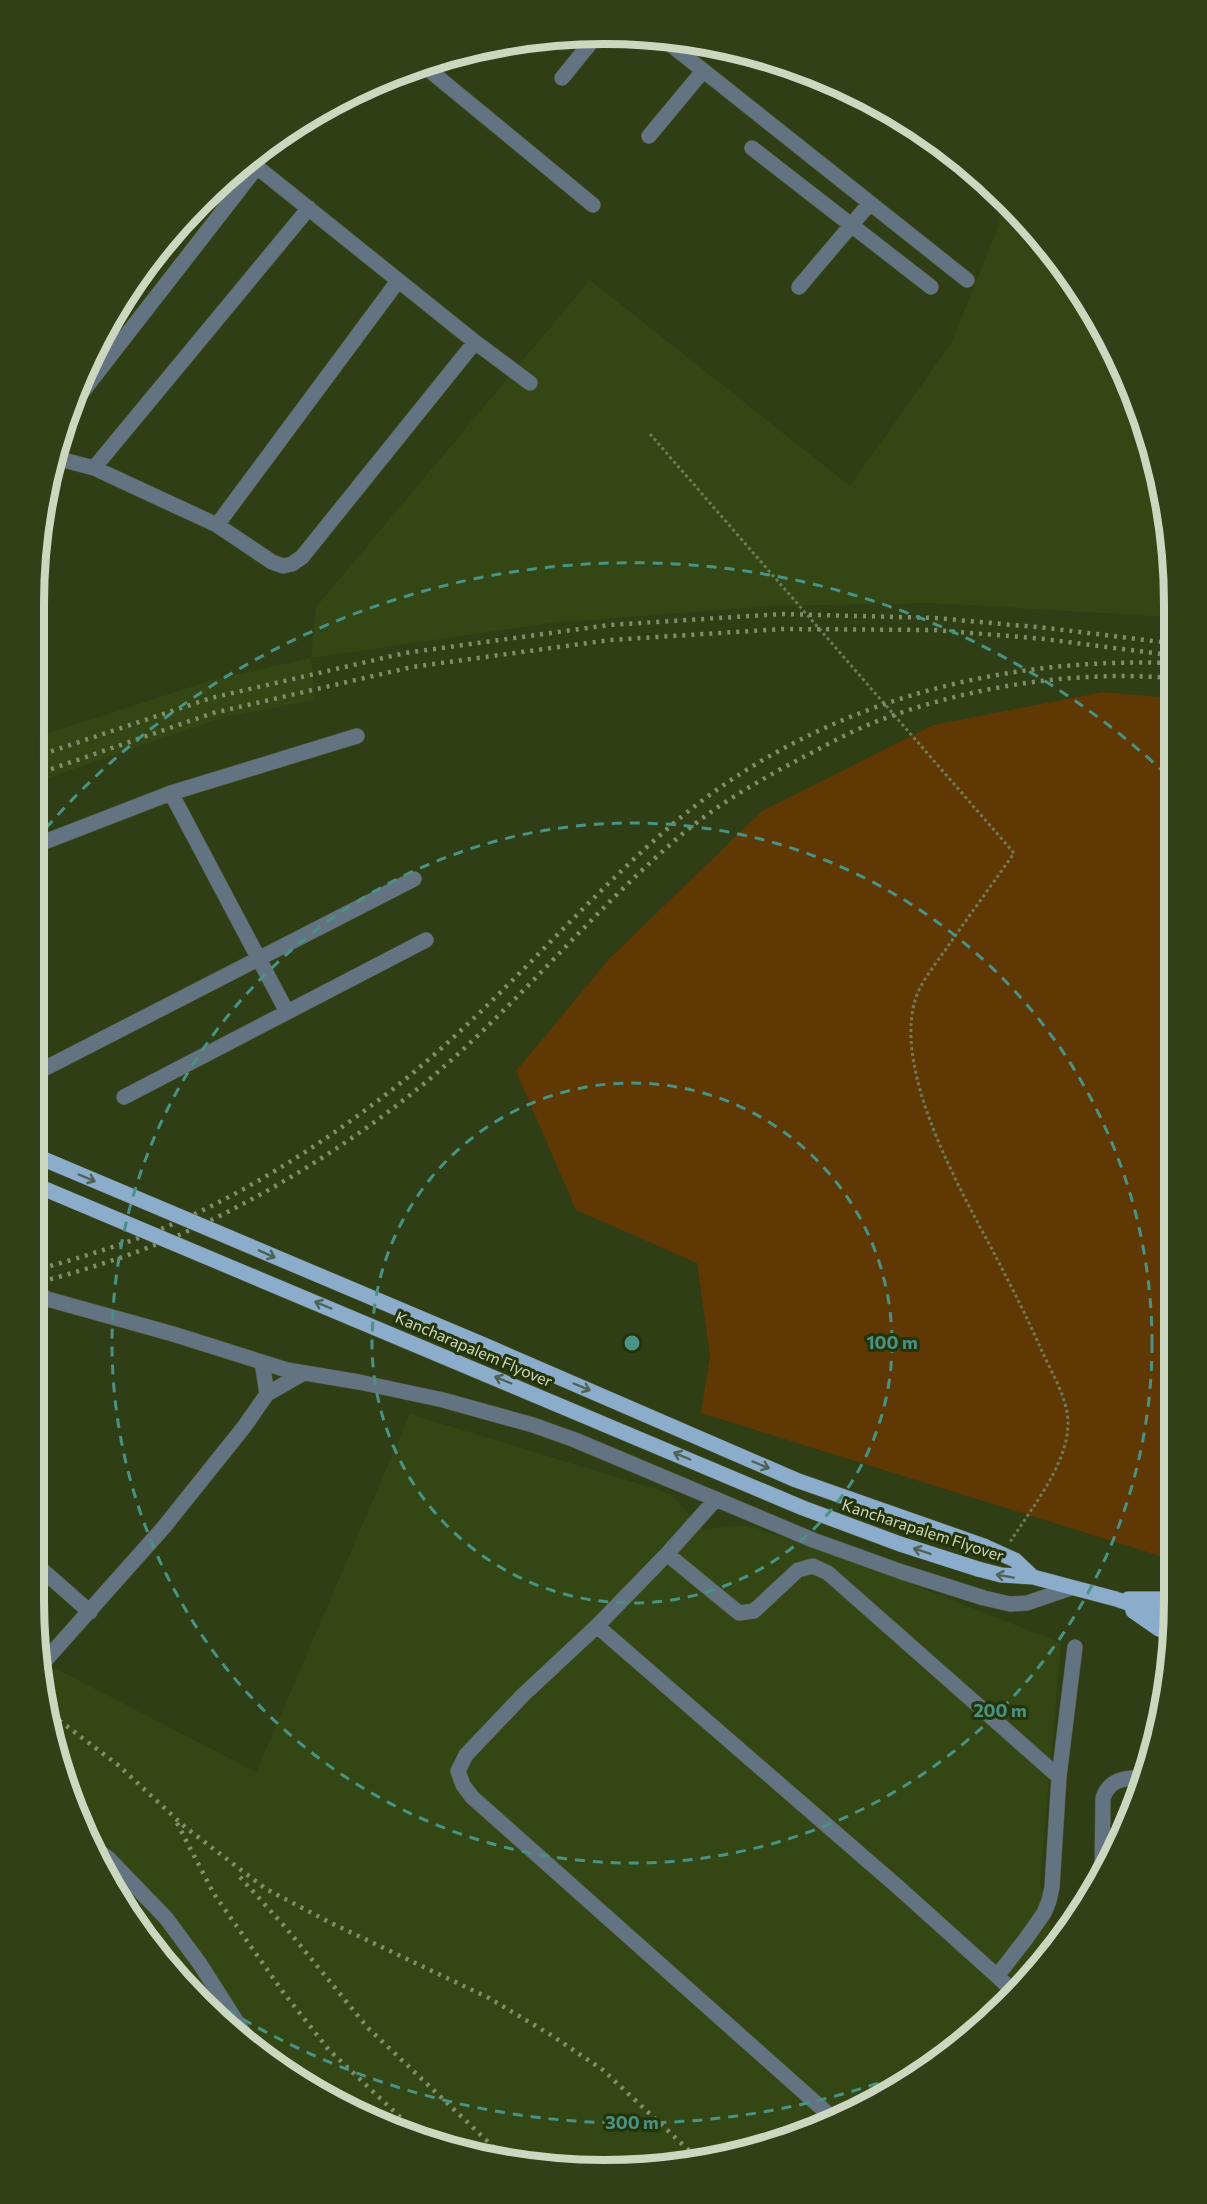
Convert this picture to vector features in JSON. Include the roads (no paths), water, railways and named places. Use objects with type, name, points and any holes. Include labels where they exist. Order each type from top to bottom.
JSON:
[{"type":"main road","name":"Kancharapalem Flyover","points":[[44,1160],[484,1345],[796,1480],[1003,1554],[1024,1567],[1033,1577]]},
{"type":"main road","name":"Kancharapalem Flyover","points":[[44,1189],[812,1512],[978,1569],[1001,1575],[1033,1577]]},
{"type":"main road","points":[[1033,1577],[1116,1599],[1163,1616]]},
{"type":"main road","points":[[1116,1599],[1164,1599]]},
{"type":"main road","points":[[1116,1599],[1162,1630]]},
{"type":"street","points":[[562,78],[589,44]]},
{"type":"street","points":[[675,48],[967,280]]},
{"type":"street","points":[[649,136],[703,70]]},
{"type":"street","points":[[430,71],[593,205]]},
{"type":"street","points":[[752,148],[931,287]]},
{"type":"street","points":[[255,165],[475,342],[530,383]]},
{"type":"street","points":[[93,374],[243,175]]},
{"type":"street","points":[[798,287],[870,203]]},
{"type":"street","points":[[93,468],[309,208]]},
{"type":"street","points":[[217,525],[398,281]]},
{"type":"street","points":[[63,460],[93,468],[217,525],[272,562],[283,566],[292,564],[302,557],[475,342]]},
{"type":"street","points":[[44,842],[171,793],[357,736]]},
{"type":"street","points":[[171,793],[286,1012]]},
{"type":"street","points":[[44,1069],[414,879]]},
{"type":"street","points":[[124,1097],[426,940]]},
{"type":"street","points":[[44,1297],[302,1374],[359,1382],[432,1398],[533,1425],[575,1440],[813,1540],[984,1598],[1010,1604],[1027,1603],[1071,1588]]},
{"type":"street","points":[[262,1362],[267,1394]]},
{"type":"street","points":[[47,1659],[205,1478],[267,1394],[302,1374]]},
{"type":"street","points":[[716,1499],[667,1554],[597,1626],[523,1695],[466,1755],[458,1771],[471,1797],[828,2114]]},
{"type":"street","points":[[667,1554],[739,1613],[754,1611],[798,1570],[813,1566],[828,1574],[1059,1777]]},
{"type":"street","points":[[44,1571],[90,1611]]},
{"type":"street","points":[[597,1626],[898,1887],[1008,1987]]},
{"type":"street","points":[[997,1976],[1026,1940],[1049,1901],[1052,1887],[1059,1777],[1075,1647]]},
{"type":"street","points":[[1102,1855],[1103,1798],[1106,1790],[1120,1779],[1135,1778]]},
{"type":"street","points":[[105,1856],[166,1918],[200,1964],[240,2027]]},
{"type":"railway","points":[[44,754],[211,698],[405,653],[609,625],[782,614],[935,618],[1047,628],[1164,642]]},
{"type":"railway","points":[[44,772],[213,713],[412,667],[610,640],[783,629],[935,630],[1044,639],[1164,654]]},
{"type":"railway","points":[[44,1268],[134,1240],[196,1213],[256,1182],[340,1128],[393,1089],[466,1026],[603,889],[674,823],[728,782],[785,748],[844,719],[907,697],[971,680],[1036,669],[1103,663],[1164,663]]},
{"type":"railway","points":[[44,1281],[156,1245],[202,1225],[291,1177],[348,1141],[401,1102],[474,1039],[644,868],[680,836],[734,796],[792,763],[875,722],[946,699],[1058,679],[1133,676],[1164,678]]},
{"type":"railway","points":[[56,1718],[118,1765],[185,1827],[266,1889],[329,1922],[489,1998],[551,2035],[603,2070],[692,2153]]},
{"type":"railway","points":[[177,1823],[214,1894],[283,1992],[329,2050],[409,2126]]},
{"type":"railway","points":[[240,1877],[286,1928],[368,2028],[497,2151]]}]
